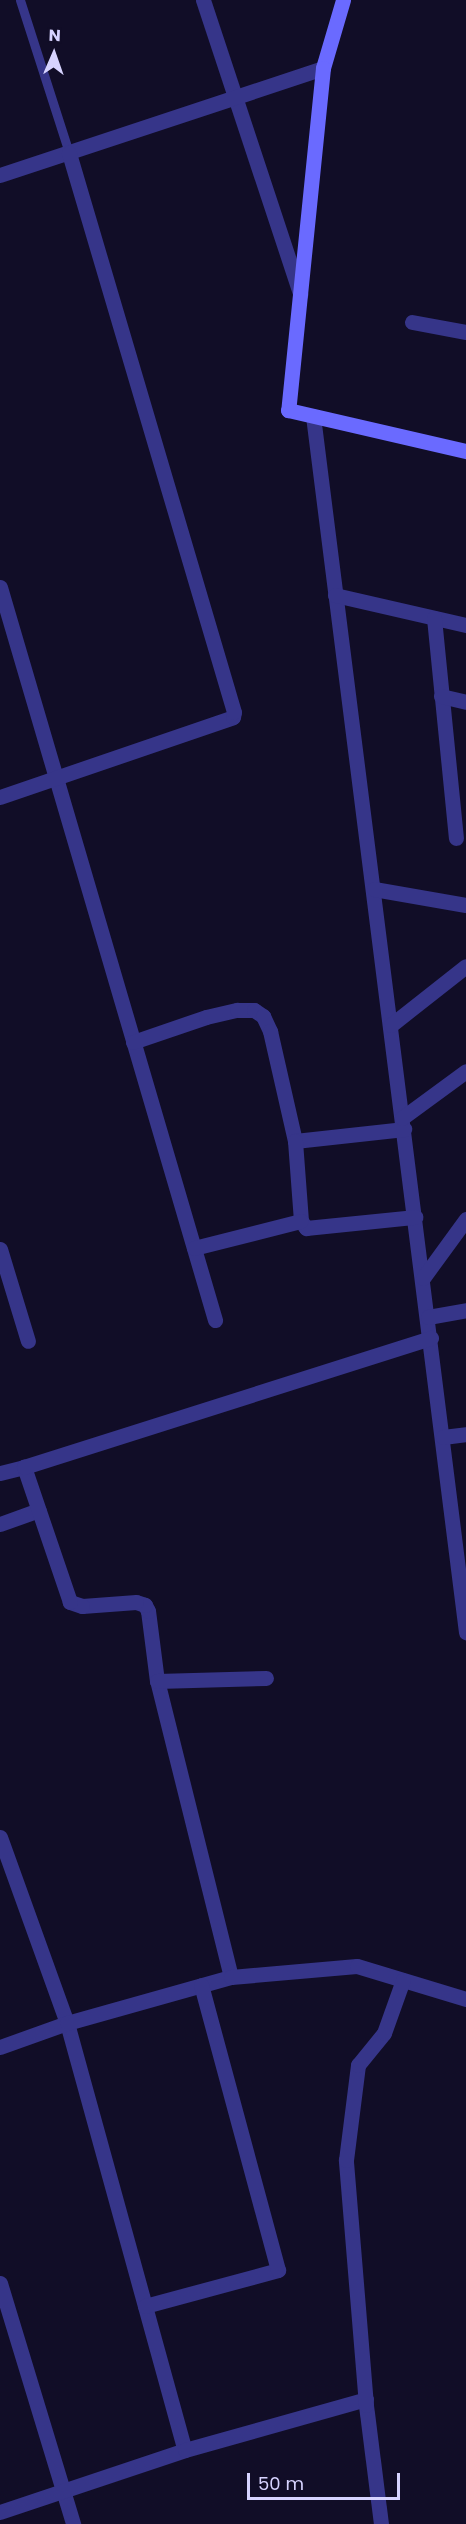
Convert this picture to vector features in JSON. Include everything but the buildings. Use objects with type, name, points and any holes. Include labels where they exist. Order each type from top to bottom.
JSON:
[{"type":"street","points":[[203,0],[300,294]]},
{"type":"street","points":[[343,0],[324,68],[288,410],[466,451]]},
{"type":"street","points":[[0,175],[324,68]]},
{"type":"street","points":[[0,797],[233,717],[234,712],[69,153]]},
{"type":"street","points":[[412,322],[466,332]]},
{"type":"street","points":[[313,416],[466,1622]]},
{"type":"street","points":[[0,587],[215,1320]]},
{"type":"street","points":[[335,595],[466,625]]},
{"type":"street","points":[[434,618],[456,838]]},
{"type":"street","points":[[441,696],[466,702]]},
{"type":"street","points":[[374,889],[466,905]]},
{"type":"street","points":[[391,1025],[466,966]]},
{"type":"street","points":[[133,1042],[206,1017],[237,1010],[254,1010],[263,1016],[270,1030],[295,1142],[301,1221],[306,1228],[415,1217]]},
{"type":"street","points":[[295,1142],[403,1124],[466,1071]]},
{"type":"street","points":[[423,1278],[466,1219]]},
{"type":"street","points":[[194,1248],[301,1221]]},
{"type":"street","points":[[0,1249],[27,1341]]},
{"type":"street","points":[[428,1317],[466,1310]]},
{"type":"street","points":[[0,1473],[431,1338]]},
{"type":"street","points":[[442,1437],[466,1434]]},
{"type":"street","points":[[24,1467],[70,1602],[75,1606],[136,1602],[147,1607],[157,1681],[231,1977]]},
{"type":"street","points":[[0,1524],[39,1510]]},
{"type":"street","points":[[157,1681],[266,1678]]},
{"type":"street","points":[[0,1837],[67,2023],[185,2450]]},
{"type":"street","points":[[0,2047],[67,2023],[231,1977],[357,1966],[466,1999]]},
{"type":"street","points":[[381,2524],[366,2399],[346,2160],[358,2065],[384,2033],[403,1980]]},
{"type":"street","points":[[145,2306],[278,2270],[201,1985]]},
{"type":"street","points":[[0,2283],[73,2524]]},
{"type":"street","points":[[0,2512],[185,2450],[366,2399]]},
{"type":"lane","points":[[20,0],[69,153]]}]
